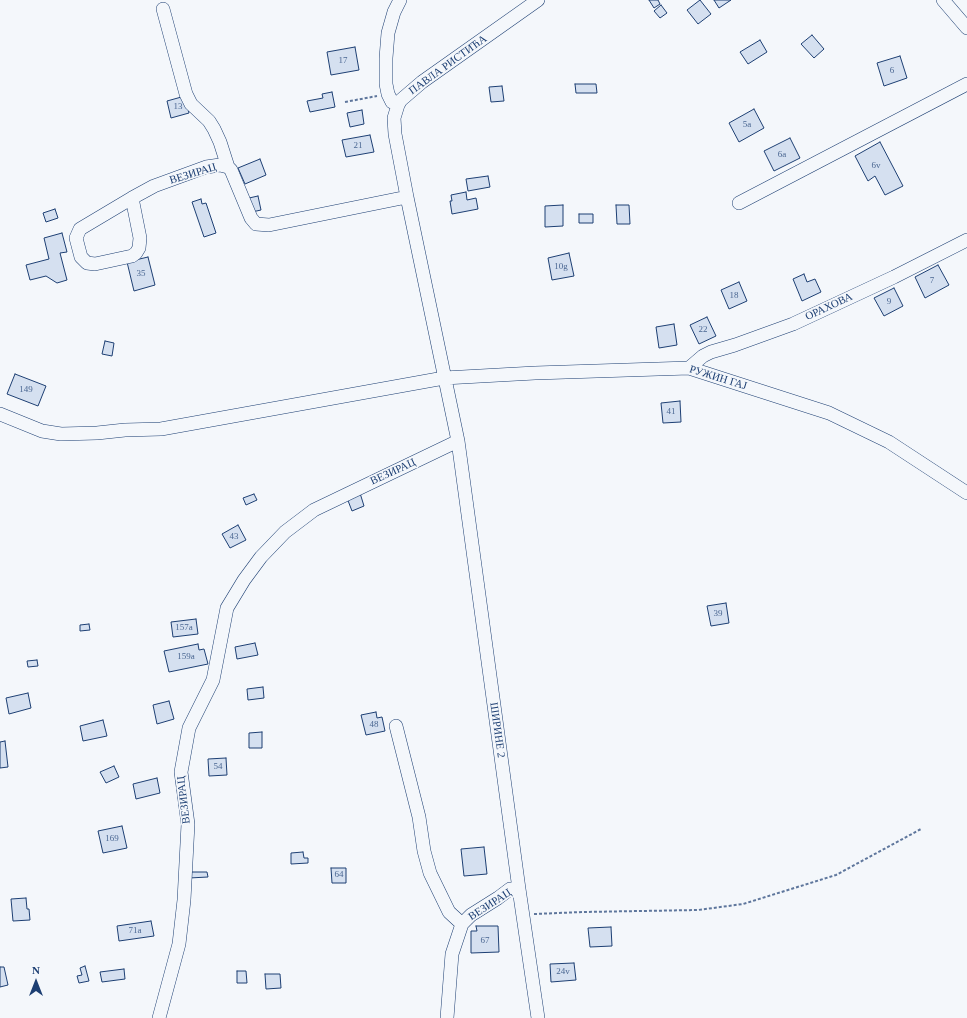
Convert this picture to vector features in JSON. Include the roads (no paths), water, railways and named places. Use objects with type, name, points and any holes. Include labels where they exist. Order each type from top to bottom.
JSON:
[{"type":"street","points":[[400,0],[394,12],[388,33],[386,84],[388,94],[392,102],[398,105],[394,118],[395,134],[458,441]]},
{"type":"street","name":"ПАВЛА РИСТИЋА","points":[[398,105],[409,92],[422,82],[538,0]]},
{"type":"street","points":[[943,0],[967,28]]},
{"type":"street","points":[[163,9],[186,94],[191,104],[209,121],[214,129],[228,167]]},
{"type":"street","points":[[739,203],[967,84]]},
{"type":"street","name":"ВЕЗИРАЦ","points":[[132,198],[140,238],[139,248],[132,256],[95,264],[87,263],[81,257],[76,238],[80,229],[132,198],[154,186],[206,167],[220,165],[228,167],[231,170],[251,218],[256,224],[269,225],[407,198]]},
{"type":"street","name":"ОРАХОВА","points":[[688,368],[703,356],[711,352],[793,324],[967,240]]},
{"type":"street","name":"РУЖИН ГАЈ","points":[[0,414],[42,431],[61,434],[161,429],[444,378],[688,368],[829,413],[889,442],[967,493]]},
{"type":"street","name":"ВЕЗИРАЦ","points":[[159,1018],[180,944],[184,900],[188,824],[180,772],[189,728],[213,680],[228,608],[244,580],[261,557],[285,532],[314,510],[458,441]]},
{"type":"street","name":"ШИРИНЕ 2","points":[[458,441],[518,888],[538,1018]]},
{"type":"street","points":[[396,726],[419,817],[424,852],[430,873],[449,912],[462,924]]},
{"type":"street","name":"ВЕЗИРАЦ","points":[[447,1018],[452,954],[462,924],[471,915],[510,889],[518,888]]}]
